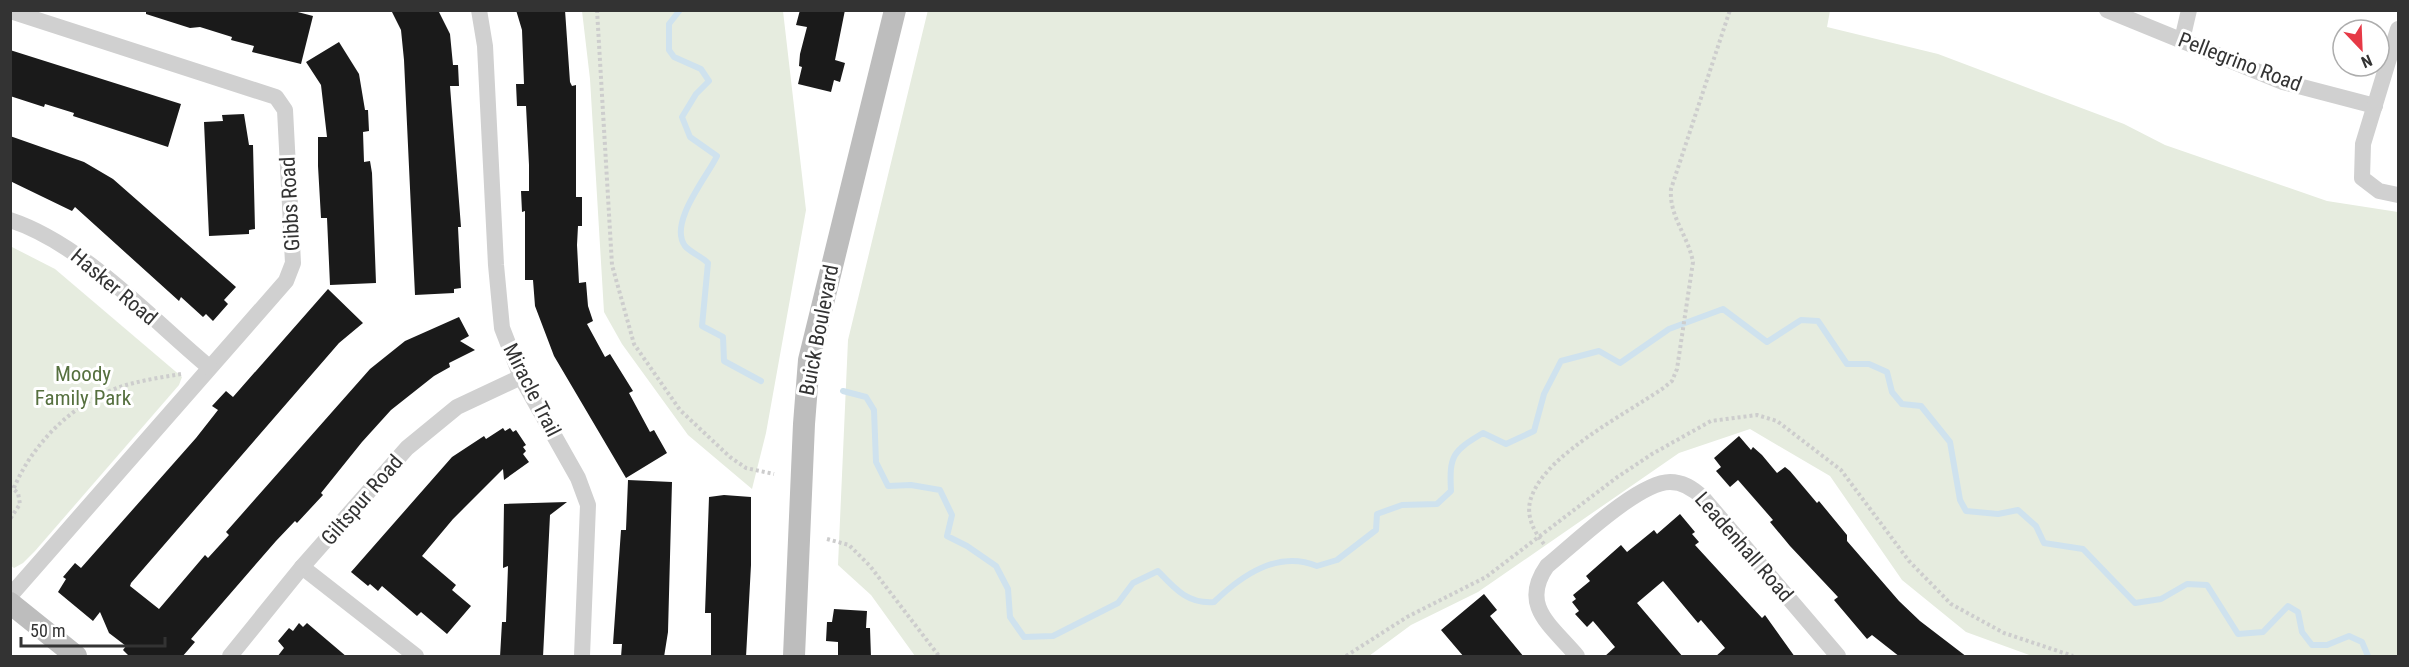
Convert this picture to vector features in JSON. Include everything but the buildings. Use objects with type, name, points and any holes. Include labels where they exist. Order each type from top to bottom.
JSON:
[{"type":"street","name":"Miracle Trail","points":[[479,10],[485,46],[498,301],[506,341],[521,377],[578,478],[586,498],[582,657]]},
{"type":"street","name":"Buick Boulevard","points":[[794,657],[809,360],[895,10]]},
{"type":"street","name":"Pellegrino Road","points":[[2107,10],[2283,82],[2375,106]]},
{"type":"street","points":[[2182,40],[2189,10]]},
{"type":"street","name":"Gibbs Road","points":[[10,11],[276,97],[285,110],[293,263],[291,273],[10,596]]},
{"type":"street","points":[[2398,28],[2363,144],[2362,177],[2379,191],[2398,195]]},
{"type":"street","name":"Hasker Road","points":[[10,220],[58,241],[209,367]]},
{"type":"street","name":"Giltspur Road","points":[[230,657],[302,567],[407,448],[457,407],[521,377]]},
{"type":"street","name":"Leadenhall Road","points":[[1578,657],[1544,617],[1535,601],[1538,580],[1547,566],[1633,496],[1670,482],[1690,486],[1703,498],[1839,657]]},
{"type":"street","points":[[302,567],[416,657]]},
{"type":"street","points":[[10,603],[76,657]]},
{"type":"path","points":[[597,10],[612,266],[634,344],[680,410],[730,457],[746,468],[774,474]]},
{"type":"path","points":[[1544,544],[1532,527],[1529,515],[1533,491],[1561,456],[1662,389],[1672,381],[1677,369],[1693,262],[1690,246],[1673,215],[1671,189],[1730,10]]},
{"type":"path","points":[[10,519],[20,504],[12,487],[22,469],[62,421],[89,403],[124,385],[181,374]]},
{"type":"path","points":[[827,539],[849,545],[870,566],[939,657]]},
{"type":"green space","points":[[928,10],[1830,11],[1827,27],[1938,54],[2124,124],[2165,145],[2327,201],[2398,212],[2398,656],[2032,656],[1966,632],[1902,580],[1830,476],[1750,429],[1679,453],[1478,592],[1411,625],[1369,656],[915,656],[871,595],[838,565],[848,340]]},
{"type":"green space","points":[[582,11],[783,11],[806,210],[766,433],[752,489],[688,435],[622,344],[604,312],[590,79]]},
{"type":"green space","name":"Moody Family Park","points":[[10,246],[55,269],[182,377],[179,385],[35,551],[14,568],[10,565]]},
{"type":"waterway","points":[[680,10],[669,24],[669,50],[674,57],[701,69],[709,81],[696,94],[682,117],[690,137],[717,156],[685,213],[681,225],[681,236],[685,246],[708,263],[702,326],[723,337],[724,361],[761,381]]},
{"type":"waterway","points":[[843,391],[866,397],[874,410],[876,462],[888,486],[911,485],[940,490],[952,515],[947,536],[967,546],[996,566],[1008,589],[1010,617],[1024,637],[1053,636],[1118,603],[1133,583],[1158,571],[1189,598],[1214,602],[1236,583],[1261,568],[1275,563],[1303,562],[1317,566],[1337,560],[1376,530],[1377,514],[1402,505],[1437,504],[1451,491],[1451,469],[1455,455],[1473,439],[1483,433],[1506,444],[1534,431],[1544,394],[1561,361],[1599,351],[1620,363],[1669,329],[1723,309],[1767,342],[1801,320],[1818,321],[1847,364],[1869,364],[1887,372],[1892,392],[1902,404],[1921,406],[1950,442],[1960,500],[1966,511],[1998,514],[2018,510],[2036,526],[2044,543],[2083,549],[2135,603],[2161,599],[2187,584],[2207,585],[2238,634],[2263,632],[2288,606],[2298,612],[2302,632],[2312,645],[2327,645],[2349,636],[2362,642],[2368,656]]}]
